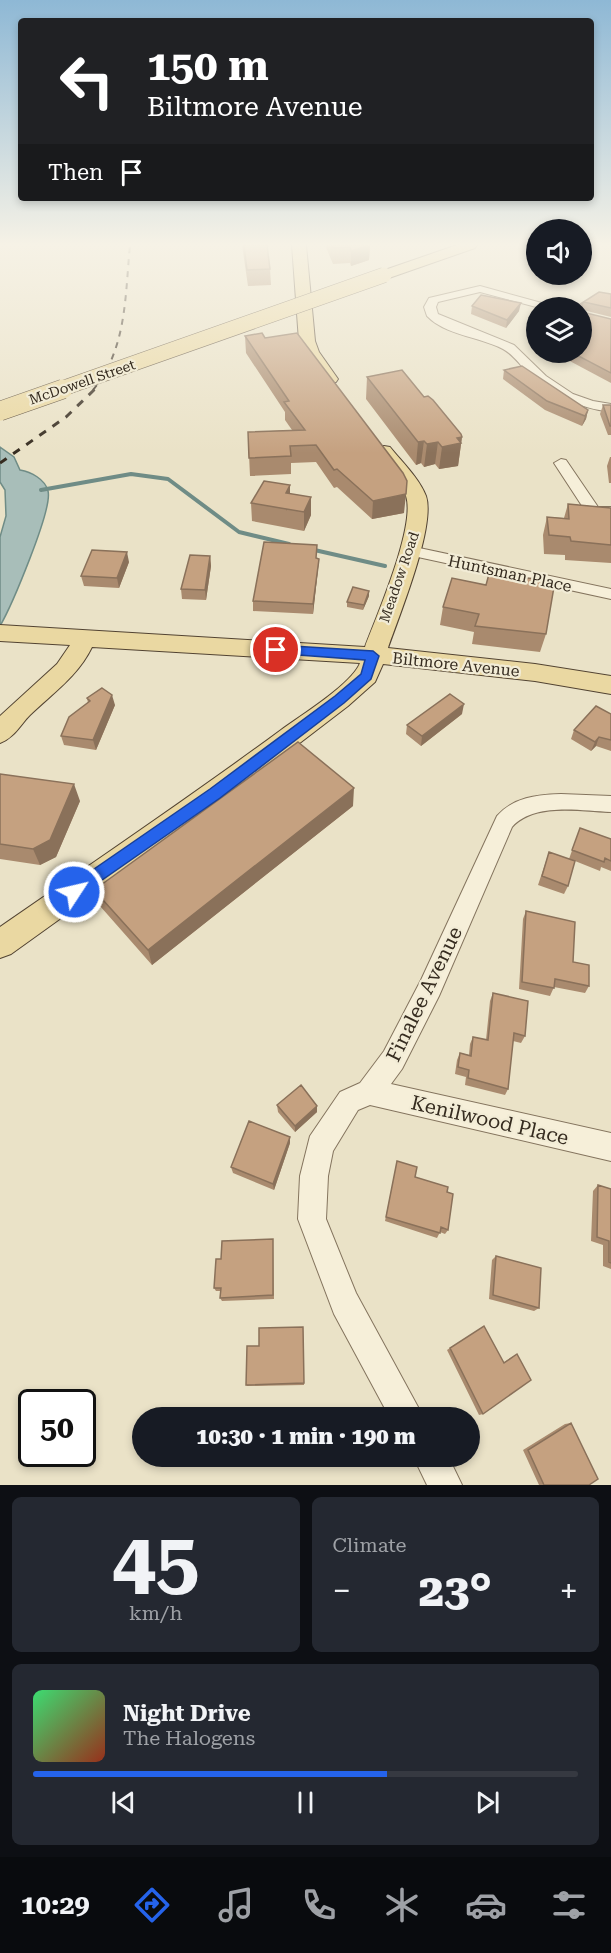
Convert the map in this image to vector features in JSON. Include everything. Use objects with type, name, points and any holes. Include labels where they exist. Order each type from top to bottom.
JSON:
[{"type":"main road","name":"McDowell Street","points":[[0,411],[273,314]]},
{"type":"main road","points":[[305,314],[307,341],[317,362],[338,389]]},
{"type":"main road","name":"Meadow Road","points":[[0,944],[215,794],[367,676],[410,551],[417,521],[417,499],[412,487],[373,436]]},
{"type":"main road","name":"Biltmore Avenue","points":[[0,633],[373,656],[518,669],[611,685]]},
{"type":"main road","points":[[0,733],[22,708],[64,673],[77,656],[85,638]]},
{"type":"street","points":[[432,314],[445,324],[513,349],[526,363]]},
{"type":"street","points":[[526,363],[563,394],[595,406],[611,408]]},
{"type":"street","points":[[561,463],[593,512],[611,512]]},
{"type":"street","name":"Huntsman Place","points":[[410,551],[611,594]]},
{"type":"street","name":"Finalee Avenue","points":[[402,1407],[345,1303],[312,1219],[314,1176],[320,1146],[349,1101],[369,1092],[393,1060],[430,988],[504,822],[515,810],[557,802],[611,804]]},
{"type":"street","name":"Kenilwood Place","points":[[369,1092],[611,1147]]},
{"type":"street","points":[[435,1467],[445,1485]]},
{"type":"water","points":[[0,447],[14,457],[20,470],[33,474],[41,480],[48,491],[48,501],[38,537],[0,626],[0,537],[6,516],[5,490],[0,482]]},
{"type":"building","points":[[493,314],[512,314],[507,320]]},
{"type":"building","points":[[592,314],[611,319],[611,373],[592,363]]},
{"type":"building","points":[[262,333],[265,338],[297,333],[403,473],[407,481],[406,494],[373,501],[337,469],[334,470],[316,445],[290,446],[291,456],[249,458],[248,432],[305,430],[284,402],[289,401],[245,336]]},
{"type":"building","points":[[522,366],[588,410],[585,416],[547,401],[504,370]]},
{"type":"building","points":[[402,370],[424,397],[428,396],[433,400],[461,434],[462,437],[457,438],[461,443],[442,447],[438,442],[427,444],[424,441],[418,442],[367,377]]},
{"type":"building","points":[[603,405],[611,405],[611,426],[610,426]]},
{"type":"building","points":[[264,481],[290,485],[286,493],[311,497],[304,512],[251,503]]},
{"type":"building","points":[[568,504],[611,508],[611,545],[571,541],[570,537],[549,535],[547,517],[569,519]]},
{"type":"building","points":[[264,542],[317,545],[316,558],[319,559],[313,604],[253,601]]},
{"type":"building","points":[[92,550],[127,552],[117,578],[81,576]]},
{"type":"building","points":[[190,555],[210,556],[205,590],[181,589]]},
{"type":"building","points":[[489,574],[555,581],[546,634],[475,626],[479,614],[443,607],[452,578],[486,585]]},
{"type":"building","points":[[353,587],[369,591],[364,605],[347,602]]},
{"type":"building","points":[[102,688],[112,695],[93,740],[61,736],[69,717],[90,701],[87,698]]},
{"type":"building","points":[[450,694],[464,704],[422,736],[407,725]]},
{"type":"building","points":[[596,706],[611,714],[611,740],[599,737],[595,742],[574,730]]},
{"type":"building","points":[[298,742],[354,788],[148,950],[94,890]]},
{"type":"building","points":[[0,774],[74,784],[50,840],[33,849],[0,844]]},
{"type":"building","points":[[580,828],[611,839],[611,861],[605,858],[604,862],[572,850]]},
{"type":"building","points":[[549,852],[575,861],[568,886],[542,876]]},
{"type":"building","points":[[526,911],[575,922],[573,962],[589,965],[589,986],[555,979],[554,988],[522,982]]},
{"type":"building","points":[[493,993],[528,1001],[525,1036],[514,1033],[508,1089],[468,1078],[469,1070],[458,1067],[460,1053],[471,1056],[473,1037],[488,1040]]},
{"type":"building","points":[[301,1085],[317,1106],[295,1126],[277,1105]]},
{"type":"building","points":[[249,1121],[290,1137],[273,1184],[231,1167]]},
{"type":"building","points":[[397,1161],[417,1167],[415,1177],[448,1187],[447,1192],[453,1194],[448,1230],[441,1227],[440,1233],[386,1217]]},
{"type":"building","points":[[598,1185],[611,1189],[611,1263],[609,1262],[609,1241],[597,1237]]},
{"type":"building","points":[[273,1239],[273,1295],[220,1298],[221,1288],[214,1288],[216,1259],[221,1259],[222,1241]]},
{"type":"building","points":[[496,1256],[541,1268],[539,1308],[493,1295]]},
{"type":"building","points":[[484,1326],[504,1363],[517,1354],[531,1380],[483,1414],[450,1348]]},
{"type":"building","points":[[303,1327],[304,1383],[246,1385],[247,1346],[259,1346],[259,1328]]},
{"type":"building","points":[[571,1423],[598,1479],[589,1485],[544,1485],[528,1450]]},
{"type":"waterway","points":[[41,490],[131,474],[168,479],[239,532],[289,544]]},
{"type":"waterway","points":[[310,549],[385,566]]},
{"type":"railway","points":[[93,390],[112,357],[123,314]]},
{"type":"railway","points":[[0,463],[66,417],[95,389]]},
{"type":"route","points":[[74,892],[215,794],[339,700],[367,676],[373,656],[276,650]]}]
